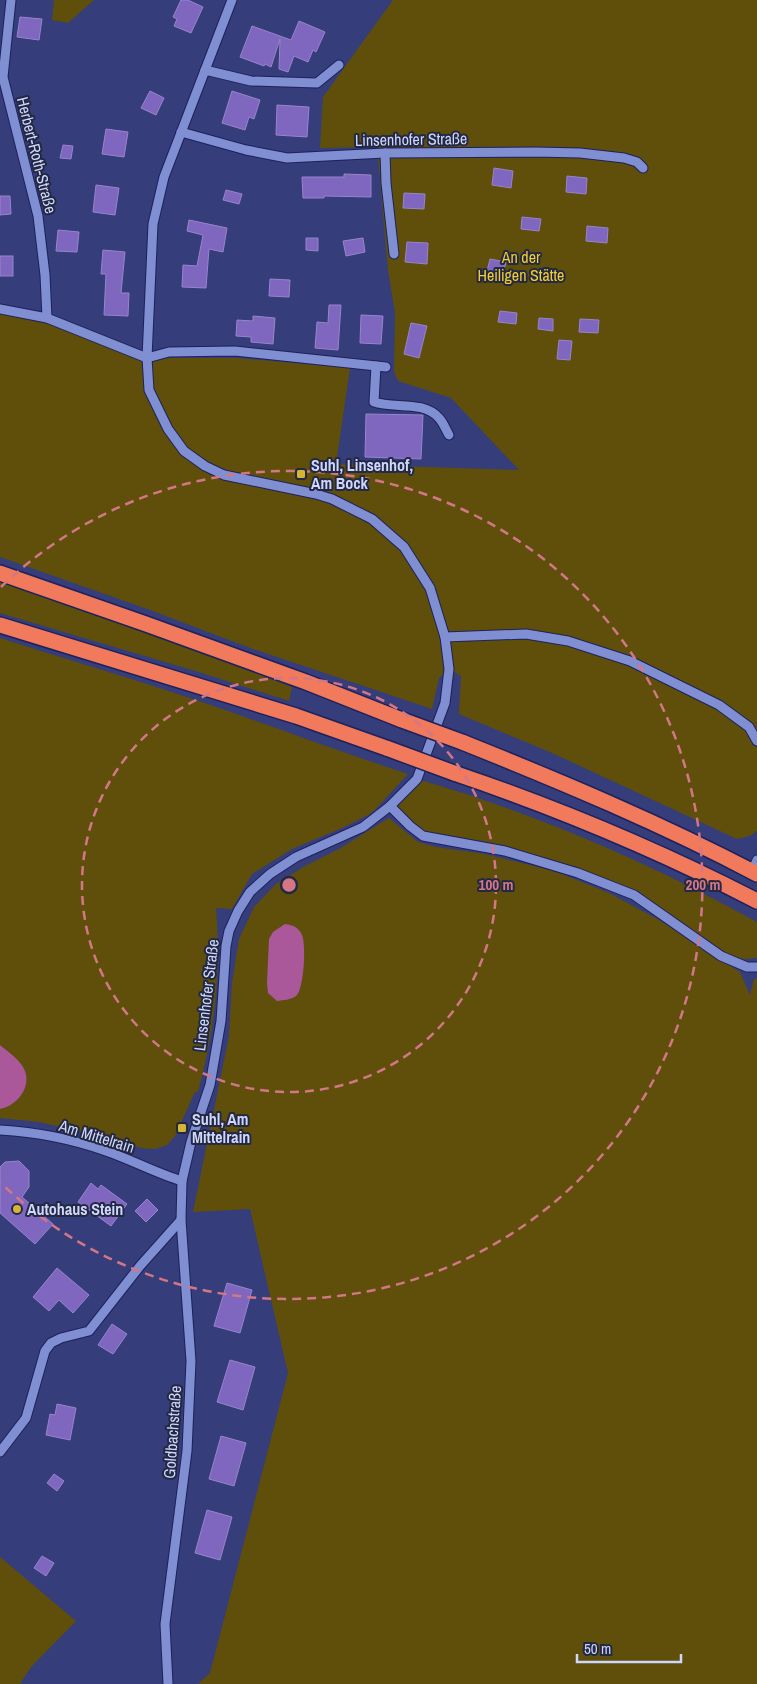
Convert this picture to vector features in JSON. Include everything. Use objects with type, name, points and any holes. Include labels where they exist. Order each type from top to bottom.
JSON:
[{"type":"highway","points":[[0,573],[306,682],[462,742],[620,807],[755,869]]},
{"type":"highway","points":[[0,625],[296,716],[532,800],[609,831],[705,874],[757,901]]},
{"type":"street","name":"Herbert-Roth-Straße","points":[[11,0],[2,77],[38,216],[46,275],[47,318]]},
{"type":"street","name":"Linsenhofer Straße","points":[[182,1181],[191,1142],[210,1085],[221,1022],[226,946],[229,931],[238,911],[250,892],[270,874],[296,857],[363,827],[390,806],[417,779],[446,703],[449,669],[445,637],[430,588],[404,547],[372,519],[332,499],[224,475],[205,466],[184,450],[168,429],[149,390],[147,358],[153,224],[164,177],[232,0]]},
{"type":"street","points":[[205,70],[251,81],[317,84],[339,65]]},
{"type":"street","name":"Linsenhofer Straße","points":[[181,132],[246,150],[287,158],[385,153],[580,153],[624,158],[637,162],[643,168]]},
{"type":"street","points":[[385,153],[386,183],[394,254]]},
{"type":"street","points":[[0,309],[47,318],[147,358],[169,352],[235,351],[386,367]]},
{"type":"street","points":[[376,366],[374,402],[382,405],[420,408],[428,411],[439,418],[449,435]]},
{"type":"street","points":[[445,637],[526,634],[568,641],[630,661],[719,705],[749,727],[757,741]]},
{"type":"street","points":[[390,806],[423,836],[505,851],[578,873],[634,895],[722,956],[747,967],[757,967]]},
{"type":"street","name":"Am Mittelrain","points":[[0,1130],[19,1131],[75,1141],[107,1151],[182,1181]]},
{"type":"street","name":"Goldbachstraße","points":[[168,1684],[165,1624],[187,1451],[191,1361],[181,1220],[182,1181]]},
{"type":"street","points":[[0,1452],[26,1418],[45,1352],[51,1343],[61,1338],[89,1331],[140,1266],[181,1220]]},
{"type":"green space","points":[[54,0],[94,0],[68,23],[52,20]]},
{"type":"green space","name":"An der Heiligen Stätte","points":[[393,0],[757,0],[757,831],[750,836],[737,839],[552,753],[459,714],[461,676],[449,669],[439,678],[432,709],[253,649],[0,557],[0,309],[47,318],[147,358],[236,358],[350,368],[336,464],[519,470],[451,398],[398,381],[394,372],[395,313],[388,270],[377,147],[320,148],[323,97]]},
{"type":"green space","points":[[0,582],[147,632],[292,687],[289,701],[0,613]]},
{"type":"green space","points":[[0,638],[196,700],[408,774],[372,813],[292,849],[252,874],[232,909],[216,908],[218,956],[215,1001],[209,1046],[198,1092],[195,1092],[175,1136],[167,1145],[155,1149],[141,1148],[109,1138],[39,1122],[0,1118],[0,1109],[18,1100],[22,1065],[0,1045]]},
{"type":"green space","points":[[417,779],[461,792],[548,823],[633,859],[716,900],[757,922],[757,958],[746,959],[721,956],[634,895],[578,873],[423,836],[390,806]]},
{"type":"green space","points":[[389,818],[418,842],[436,847],[485,854],[554,871],[609,893],[659,920],[740,972],[750,995],[754,979],[757,978],[757,1684],[198,1684],[210,1673],[288,1373],[250,1209],[193,1212],[229,1036],[232,983],[239,939],[254,907],[276,884],[305,866],[339,849]]},
{"type":"green space","points":[[0,1557],[76,1621],[31,1667],[20,1684],[0,1684]]},
{"type":"shaded area","points":[[285,924],[296,927],[303,938],[303,976],[299,992],[296,996],[277,1001],[268,993],[269,939],[273,932]]},
{"type":"shaded area","points":[[0,1045],[19,1061],[25,1071],[26,1085],[14,1103],[0,1109]]},
{"type":"building","points":[[181,0],[188,0],[203,7],[191,33],[174,26],[177,19],[173,17]]},
{"type":"building","points":[[20,17],[42,19],[39,40],[17,37]]},
{"type":"building","points":[[299,21],[325,32],[316,52],[313,50],[308,62],[294,56],[288,72],[279,69],[280,39],[271,67],[240,57],[252,26],[291,40]]},
{"type":"building","points":[[150,91],[164,98],[156,115],[141,108]]},
{"type":"building","points":[[232,91],[260,100],[254,119],[249,117],[245,130],[222,123]]},
{"type":"building","points":[[277,105],[309,107],[307,137],[276,135]]},
{"type":"building","points":[[106,129],[128,132],[124,157],[102,154]]},
{"type":"building","points":[[63,145],[73,146],[71,159],[60,158]]},
{"type":"building","points":[[494,168],[513,171],[511,188],[492,185]]},
{"type":"building","points":[[344,174],[371,175],[371,197],[324,196],[324,198],[303,198],[302,177],[344,177]]},
{"type":"building","points":[[567,176],[587,178],[586,194],[566,192]]},
{"type":"building","points":[[96,185],[119,188],[115,215],[93,212]]},
{"type":"building","points":[[226,190],[242,194],[239,204],[223,200]]},
{"type":"building","points":[[404,193],[425,194],[424,209],[403,208]]},
{"type":"building","points":[[0,196],[10,196],[11,214],[0,215]]},
{"type":"building","points":[[522,217],[541,219],[539,231],[521,229]]},
{"type":"building","points":[[189,220],[227,228],[223,252],[209,249],[206,288],[182,287],[183,265],[197,266],[203,235],[187,231]]},
{"type":"building","points":[[587,226],[608,228],[607,243],[586,241]]},
{"type":"building","points":[[58,230],[79,232],[77,252],[56,251]]},
{"type":"building","points":[[306,238],[318,238],[318,251],[306,250]]},
{"type":"building","points":[[363,238],[365,252],[346,256],[343,241]]},
{"type":"building","points":[[407,242],[428,243],[427,264],[405,262]]},
{"type":"building","points":[[103,250],[125,252],[121,293],[129,293],[128,316],[104,315],[106,274],[101,274]]},
{"type":"building","points":[[0,256],[13,256],[13,276],[0,276]]},
{"type":"building","points":[[490,259],[506,262],[503,274],[487,271]]},
{"type":"building","points":[[270,279],[290,280],[289,297],[269,296]]},
{"type":"building","points":[[329,305],[341,305],[338,350],[315,348],[317,322],[328,323]]},
{"type":"building","points":[[500,311],[517,313],[516,324],[498,322]]},
{"type":"building","points":[[361,315],[383,316],[381,344],[360,343]]},
{"type":"building","points":[[253,316],[275,318],[273,344],[251,342],[251,337],[236,336],[237,320],[253,321]]},
{"type":"building","points":[[539,318],[553,319],[553,331],[538,329]]},
{"type":"building","points":[[580,319],[599,320],[598,333],[579,332]]},
{"type":"building","points":[[411,323],[427,326],[419,358],[404,354]]},
{"type":"building","points":[[559,340],[572,341],[570,360],[557,359]]},
{"type":"building","points":[[366,414],[423,415],[421,459],[365,457]]},
{"type":"building","points":[[19,1161],[29,1171],[29,1187],[22,1197],[53,1224],[35,1244],[0,1213],[0,1167],[5,1162]]},
{"type":"building","points":[[91,1183],[98,1189],[101,1185],[127,1204],[111,1226],[78,1202]]},
{"type":"building","points":[[147,1199],[158,1210],[146,1222],[135,1211]]},
{"type":"building","points":[[57,1268],[89,1295],[73,1313],[59,1300],[49,1311],[33,1297]]},
{"type":"building","points":[[227,1283],[252,1290],[240,1333],[214,1326]]},
{"type":"building","points":[[112,1324],[127,1334],[113,1354],[98,1345]]},
{"type":"building","points":[[230,1360],[255,1367],[243,1410],[217,1402]]},
{"type":"building","points":[[57,1404],[76,1408],[70,1440],[46,1435],[50,1414],[55,1415]]},
{"type":"building","points":[[221,1436],[246,1443],[234,1486],[209,1479]]},
{"type":"building","points":[[54,1474],[64,1481],[57,1491],[47,1483]]},
{"type":"building","points":[[207,1510],[232,1517],[220,1560],[195,1553]]},
{"type":"building","points":[[42,1556],[54,1563],[46,1576],[34,1568]]},
{"type":"place","name":"Suhl, Linsenhof, Am Bock","points":[[301,474]]},
{"type":"place","name":"Suhl, Am Mittelrain","points":[[182,1128]]},
{"type":"place","name":"Autohaus Stein","points":[[17,1209]]}]
